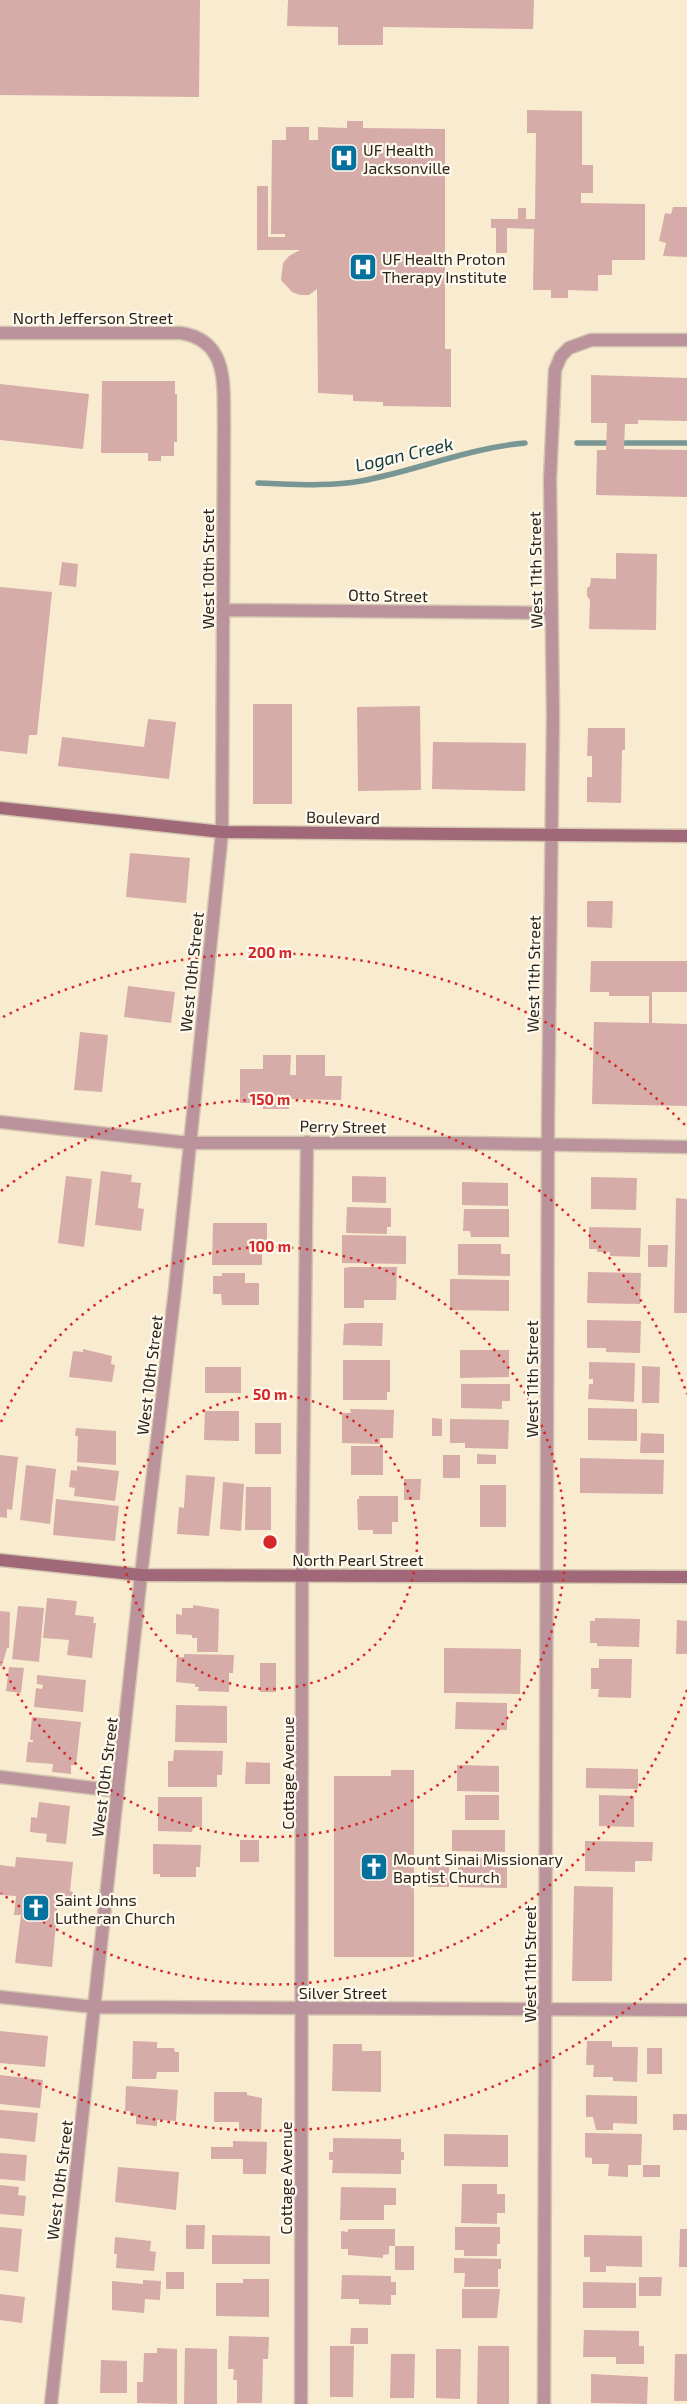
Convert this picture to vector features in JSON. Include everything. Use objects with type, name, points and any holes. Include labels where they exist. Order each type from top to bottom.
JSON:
[{"type":"street","name":"North Jefferson Street","points":[[0,333],[181,333],[202,340],[211,348]]},
{"type":"street","name":"West 11th Street","points":[[544,2404],[548,1145],[552,612],[550,479],[553,386],[555,370],[561,356],[569,348],[591,340],[687,340]]},
{"type":"street","name":"West 10th Street","points":[[52,2404],[141,1574],[176,1290],[222,832],[223,382],[218,358],[211,348]]},
{"type":"street","name":"Otto Street","points":[[223,610],[552,612]]},
{"type":"street","name":"Boulevard","points":[[0,808],[222,832],[687,836]]},
{"type":"street","name":"Perry Street","points":[[0,1122],[190,1143],[307,1142],[687,1147]]},
{"type":"street","name":"Cottage Avenue","points":[[300,2404],[302,1575],[307,1142]]},
{"type":"street","name":"North Pearl Street","points":[[0,1560],[141,1574],[687,1577]]},
{"type":"street","points":[[0,1777],[118,1791]]},
{"type":"street","name":"Silver Street","points":[[0,1997],[94,2007],[687,2010]]},
{"type":"building","points":[[0,0],[200,0],[199,97],[0,95]]},
{"type":"building","points":[[288,0],[534,0],[533,29],[383,27],[383,45],[338,45],[338,27],[287,26]]},
{"type":"building","points":[[527,110],[582,111],[582,165],[593,165],[593,193],[581,193],[581,203],[645,204],[645,260],[612,260],[612,275],[598,275],[598,291],[568,290],[568,298],[551,298],[551,290],[533,290],[534,229],[507,228],[507,253],[496,253],[496,228],[491,228],[491,219],[518,219],[518,208],[526,208],[526,219],[535,219],[536,133],[527,133]]},
{"type":"building","name":"UF Health Proton Therapy Institute","points":[[347,121],[363,121],[363,128],[445,129],[445,349],[451,349],[451,407],[383,406],[383,402],[353,401],[353,395],[318,393],[317,289],[309,295],[300,295],[292,292],[281,280],[283,263],[289,256],[300,250],[257,250],[257,186],[268,186],[268,237],[285,237],[285,234],[271,234],[272,140],[286,140],[286,127],[309,127],[309,140],[318,140],[318,127],[347,128]]},
{"type":"building","points":[[673,207],[687,207],[687,257],[663,256],[666,243],[659,241],[665,213],[671,214]]},
{"type":"building","points":[[591,375],[687,378],[687,421],[638,420],[638,424],[625,424],[624,449],[687,450],[687,497],[596,495],[597,450],[606,450],[607,423],[591,423]]},
{"type":"building","points":[[102,381],[175,381],[175,394],[177,394],[177,442],[174,442],[174,456],[161,456],[161,461],[148,461],[148,453],[101,453]]},
{"type":"building","points":[[0,384],[89,394],[83,449],[0,440]]},
{"type":"building","points":[[616,553],[657,554],[656,630],[589,629],[590,600],[587,596],[587,588],[590,586],[591,578],[616,579]]},
{"type":"building","points":[[62,562],[78,564],[76,587],[59,585]]},
{"type":"building","points":[[0,587],[52,592],[37,735],[29,735],[27,754],[0,751]]},
{"type":"building","points":[[253,704],[292,704],[292,804],[253,804]]},
{"type":"building","points":[[420,706],[421,790],[358,791],[357,707]]},
{"type":"building","points":[[148,719],[176,722],[169,779],[58,766],[62,737],[144,747]]},
{"type":"building","points":[[588,728],[625,728],[625,750],[622,750],[621,803],[587,802],[587,777],[592,777],[592,756],[587,756]]},
{"type":"building","points":[[433,742],[526,743],[525,791],[432,789]]},
{"type":"building","points":[[130,853],[190,858],[186,903],[126,897]]},
{"type":"building","points":[[587,901],[613,901],[612,928],[587,927]]},
{"type":"building","points":[[591,961],[687,961],[687,992],[652,992],[652,1023],[687,1024],[687,1106],[592,1104],[594,1022],[649,1023],[649,996],[609,996],[609,992],[590,992]]},
{"type":"building","points":[[128,986],[175,992],[171,1023],[124,1017]]},
{"type":"building","points":[[80,1032],[108,1035],[102,1092],[74,1090]]},
{"type":"building","points":[[263,1055],[291,1055],[290,1075],[296,1075],[296,1055],[325,1055],[325,1076],[342,1076],[341,1100],[289,1099],[289,1109],[263,1109],[263,1103],[240,1103],[240,1069],[263,1069]]},
{"type":"building","points":[[101,1171],[132,1175],[131,1182],[141,1183],[138,1208],[144,1209],[141,1231],[95,1225]]},
{"type":"building","points":[[66,1176],[92,1179],[84,1247],[58,1243]]},
{"type":"building","points":[[352,1176],[386,1177],[386,1203],[352,1202]]},
{"type":"building","points":[[591,1177],[637,1178],[636,1210],[591,1209]]},
{"type":"building","points":[[462,1182],[508,1183],[508,1206],[462,1205]]},
{"type":"building","points":[[676,1198],[687,1199],[687,1313],[674,1313]]},
{"type":"building","points":[[347,1207],[391,1208],[391,1227],[387,1227],[387,1234],[346,1233]]},
{"type":"building","points":[[464,1209],[509,1209],[509,1237],[471,1237],[470,1231],[463,1231]]},
{"type":"building","points":[[213,1223],[267,1223],[267,1242],[262,1242],[262,1265],[212,1265]]},
{"type":"building","points":[[589,1227],[641,1228],[640,1257],[610,1256],[610,1252],[597,1252],[597,1249],[589,1249]]},
{"type":"building","points":[[342,1235],[406,1236],[406,1264],[342,1263]]},
{"type":"building","points":[[458,1244],[501,1244],[501,1254],[510,1254],[510,1276],[458,1275]]},
{"type":"building","points":[[648,1245],[668,1245],[667,1267],[648,1267]]},
{"type":"building","points":[[397,1267],[396,1300],[364,1300],[364,1308],[344,1308],[344,1268]]},
{"type":"building","points":[[588,1272],[641,1273],[640,1304],[587,1303]]},
{"type":"building","points":[[222,1273],[245,1273],[245,1283],[259,1283],[259,1305],[222,1305],[221,1294],[213,1294],[213,1276],[222,1276]]},
{"type":"building","points":[[450,1279],[509,1280],[509,1311],[450,1310]]},
{"type":"building","points":[[587,1320],[641,1321],[640,1353],[606,1352],[606,1348],[587,1348]]},
{"type":"building","points":[[383,1323],[382,1346],[343,1345],[344,1324]]},
{"type":"building","points":[[83,1349],[112,1356],[111,1364],[115,1365],[112,1382],[69,1377],[73,1351],[83,1352]]},
{"type":"building","points":[[460,1350],[509,1350],[509,1377],[460,1378]]},
{"type":"building","points":[[343,1360],[390,1360],[390,1392],[387,1392],[387,1400],[343,1400]]},
{"type":"building","points":[[589,1362],[635,1363],[634,1402],[588,1399],[589,1384],[593,1384],[593,1379],[589,1379]]},
{"type":"building","points":[[642,1366],[660,1367],[659,1403],[642,1403]]},
{"type":"building","points":[[205,1367],[241,1367],[241,1393],[205,1393]]},
{"type":"building","points":[[461,1384],[510,1384],[510,1401],[502,1401],[502,1409],[461,1408]]},
{"type":"building","points":[[588,1408],[637,1409],[637,1441],[588,1440]]},
{"type":"building","points":[[350,1409],[394,1410],[393,1438],[380,1438],[380,1444],[342,1443],[342,1413],[351,1413]]},
{"type":"building","points":[[205,1411],[239,1411],[239,1441],[204,1440]]},
{"type":"building","points":[[432,1418],[442,1419],[442,1436],[432,1436]]},
{"type":"building","points":[[450,1419],[509,1420],[508,1449],[465,1448],[465,1443],[450,1443]]},
{"type":"building","points":[[255,1423],[281,1423],[281,1454],[255,1454]]},
{"type":"building","points":[[76,1428],[116,1431],[116,1465],[77,1462],[78,1436],[75,1436]]},
{"type":"building","points":[[641,1433],[664,1434],[664,1453],[640,1453]]},
{"type":"building","points":[[351,1446],[383,1446],[383,1475],[351,1475]]},
{"type":"building","points":[[477,1454],[496,1455],[496,1464],[477,1464]]},
{"type":"building","points":[[0,1455],[18,1457],[12,1510],[7,1509],[7,1518],[0,1517]]},
{"type":"building","points":[[443,1455],[460,1455],[460,1478],[443,1478]]},
{"type":"building","points":[[580,1458],[664,1460],[663,1494],[580,1493]]},
{"type":"building","points":[[26,1465],[56,1469],[50,1524],[20,1520]]},
{"type":"building","points":[[77,1466],[119,1471],[115,1501],[74,1496],[75,1488],[69,1487],[71,1470],[77,1471]]},
{"type":"building","points":[[186,1475],[215,1477],[209,1536],[177,1534],[179,1507],[184,1508]]},
{"type":"building","points":[[404,1479],[421,1479],[420,1500],[404,1500]]},
{"type":"building","points":[[223,1482],[244,1484],[241,1531],[220,1529]]},
{"type":"building","points":[[480,1485],[506,1485],[506,1527],[480,1527]]},
{"type":"building","points":[[246,1487],[271,1487],[271,1530],[245,1530]]},
{"type":"building","points":[[359,1496],[398,1496],[398,1522],[392,1522],[392,1534],[373,1534],[373,1530],[358,1530],[357,1499],[359,1499]]},
{"type":"building","points":[[56,1499],[119,1506],[115,1541],[53,1535]]},
{"type":"building","points":[[47,1598],[77,1601],[75,1615],[94,1617],[93,1623],[96,1623],[92,1658],[67,1655],[69,1640],[43,1638]]},
{"type":"building","points":[[193,1605],[219,1609],[218,1652],[197,1652],[197,1638],[192,1638],[192,1635],[176,1634],[176,1614],[182,1615],[182,1608],[193,1608]]},
{"type":"building","points":[[18,1606],[44,1608],[39,1662],[12,1659]]},
{"type":"building","points":[[0,1611],[10,1612],[9,1648],[7,1648],[2,1666],[0,1666]]},
{"type":"building","points":[[595,1618],[640,1619],[639,1647],[597,1646],[597,1643],[590,1643],[590,1621],[595,1621]]},
{"type":"building","points":[[677,1620],[687,1621],[687,1654],[676,1654]]},
{"type":"building","points":[[444,1648],[521,1649],[520,1694],[444,1693]]},
{"type":"building","points":[[184,1654],[234,1655],[233,1673],[229,1673],[229,1692],[198,1691],[199,1687],[195,1687],[195,1684],[176,1682],[177,1657],[184,1657]]},
{"type":"building","points":[[599,1659],[632,1659],[631,1698],[598,1697],[599,1689],[591,1689],[591,1668],[599,1668]]},
{"type":"building","points":[[260,1663],[276,1663],[276,1692],[260,1692]]},
{"type":"building","points":[[9,1667],[24,1668],[21,1693],[6,1691]]},
{"type":"building","points":[[37,1675],[86,1680],[83,1712],[34,1707],[36,1688],[42,1689],[43,1685],[37,1684]]},
{"type":"building","points":[[456,1702],[507,1703],[507,1730],[455,1729]]},
{"type":"building","points":[[176,1705],[227,1706],[227,1743],[175,1742]]},
{"type":"building","points":[[32,1717],[81,1722],[76,1765],[71,1765],[71,1774],[52,1772],[53,1764],[26,1762],[28,1742],[33,1742],[33,1740],[30,1740]]},
{"type":"building","points":[[174,1750],[223,1751],[222,1775],[217,1775],[217,1787],[168,1787],[168,1761],[173,1761]]},
{"type":"building","points":[[246,1762],[270,1763],[270,1784],[245,1784]]},
{"type":"building","points":[[457,1765],[499,1766],[499,1792],[457,1791]]},
{"type":"building","points":[[586,1768],[638,1769],[638,1789],[586,1788]]},
{"type":"building","name":"Mount Sinai Missionary Baptist Church","points":[[391,1770],[414,1770],[414,1957],[334,1957],[334,1776],[391,1776]]},
{"type":"building","points":[[465,1795],[499,1795],[499,1820],[465,1820]]},
{"type":"building","points":[[599,1795],[634,1796],[634,1827],[599,1826]]},
{"type":"building","points":[[158,1797],[202,1797],[202,1827],[193,1827],[192,1832],[158,1831]]},
{"type":"building","points":[[39,1802],[70,1806],[66,1844],[46,1842],[47,1834],[30,1832],[31,1817],[37,1818]]},
{"type":"building","points":[[452,1830],[505,1830],[505,1852],[452,1851]]},
{"type":"building","points":[[240,1840],[259,1840],[259,1862],[240,1862]]},
{"type":"building","points":[[585,1841],[653,1842],[652,1861],[635,1861],[635,1872],[585,1871]]},
{"type":"building","points":[[153,1844],[201,1845],[200,1867],[196,1867],[196,1877],[160,1877],[160,1874],[153,1874]]},
{"type":"building","name":"Saint Johns Lutheran Church","points":[[16,1857],[73,1862],[70,1891],[73,1892],[72,1902],[58,1901],[52,1967],[15,1963],[21,1915],[14,1915],[16,1896],[0,1895],[0,1865],[15,1867]]},
{"type":"building","points":[[458,1858],[507,1859],[507,1888],[458,1887]]},
{"type":"building","points":[[428,1866],[449,1866],[449,1887],[428,1887]]},
{"type":"building","points":[[574,1886],[613,1887],[612,1981],[572,1981]]},
{"type":"building","points":[[0,2031],[48,2036],[45,2067],[0,2063]]},
{"type":"building","points":[[133,2041],[157,2042],[157,2048],[174,2048],[175,2052],[179,2052],[179,2072],[157,2072],[156,2079],[132,2079]]},
{"type":"building","points":[[587,2041],[612,2041],[612,2047],[638,2047],[637,2082],[613,2081],[613,2077],[593,2077],[594,2065],[586,2065]]},
{"type":"building","points":[[333,2044],[362,2044],[362,2051],[381,2051],[381,2092],[332,2091]]},
{"type":"building","points":[[647,2048],[662,2048],[662,2074],[647,2074]]},
{"type":"building","points":[[0,2075],[43,2080],[40,2108],[0,2104]]},
{"type":"building","points":[[126,2086],[178,2090],[176,2121],[157,2120],[157,2126],[136,2124],[136,2116],[130,2115],[130,2111],[125,2111]]},
{"type":"building","points":[[214,2092],[247,2092],[247,2095],[262,2098],[261,2130],[239,2130],[239,2122],[214,2122]]},
{"type":"building","points":[[586,2095],[637,2096],[637,2124],[613,2123],[613,2130],[596,2130],[593,2117],[586,2117]]},
{"type":"building","points":[[0,2110],[38,2113],[35,2142],[0,2138]]},
{"type":"building","points":[[673,2114],[687,2114],[687,2130],[673,2130]]},
{"type":"building","points":[[585,2133],[642,2134],[641,2165],[628,2165],[628,2177],[608,2176],[609,2164],[592,2164],[592,2158],[585,2157]]},
{"type":"building","points":[[444,2134],[508,2135],[508,2167],[444,2166]]},
{"type":"building","points":[[333,2138],[401,2139],[401,2152],[404,2152],[404,2160],[401,2160],[401,2174],[332,2173],[333,2160],[329,2160],[329,2152],[333,2152]]},
{"type":"building","points":[[233,2141],[267,2142],[266,2174],[243,2174],[243,2159],[211,2159],[211,2147],[233,2147]]},
{"type":"building","points":[[0,2153],[27,2155],[25,2181],[0,2179]]},
{"type":"building","points":[[643,2165],[660,2165],[660,2177],[643,2177]]},
{"type":"building","points":[[118,2167],[179,2172],[176,2210],[115,2202]]},
{"type":"building","points":[[462,2184],[497,2184],[497,2194],[505,2194],[505,2213],[497,2213],[497,2224],[461,2223]]},
{"type":"building","points":[[0,2185],[19,2187],[18,2195],[26,2196],[24,2216],[0,2214]]},
{"type":"building","points":[[341,2187],[396,2188],[396,2205],[384,2205],[384,2220],[340,2220]]},
{"type":"building","points":[[186,2225],[205,2225],[204,2249],[186,2249]]},
{"type":"building","points":[[0,2227],[22,2229],[18,2272],[0,2270]]},
{"type":"building","points":[[455,2227],[500,2227],[500,2244],[497,2244],[497,2256],[464,2256],[464,2250],[455,2250]]},
{"type":"building","points":[[348,2229],[395,2229],[395,2246],[389,2246],[389,2254],[383,2255],[383,2258],[348,2255],[348,2249],[341,2249],[341,2231],[348,2232]]},
{"type":"building","points":[[680,2229],[687,2229],[687,2267],[679,2267]]},
{"type":"building","points":[[212,2235],[270,2236],[270,2264],[212,2264]]},
{"type":"building","points":[[584,2235],[642,2236],[642,2267],[606,2266],[606,2272],[590,2272],[590,2257],[584,2257]]},
{"type":"building","points":[[115,2237],[151,2241],[150,2251],[156,2252],[154,2271],[116,2268],[117,2254],[114,2254]]},
{"type":"building","points":[[395,2246],[414,2246],[414,2270],[395,2270]]},
{"type":"building","points":[[454,2258],[501,2259],[501,2269],[498,2269],[498,2287],[464,2287],[465,2273],[454,2273]]},
{"type":"building","points":[[166,2272],[184,2272],[184,2289],[166,2289]]},
{"type":"building","points":[[342,2275],[391,2276],[391,2282],[396,2282],[396,2295],[391,2295],[391,2305],[359,2304],[359,2299],[341,2299]]},
{"type":"building","points":[[639,2277],[662,2277],[661,2296],[639,2296]]},
{"type":"building","points":[[243,2279],[269,2279],[269,2317],[216,2316],[216,2283],[243,2283]]},
{"type":"building","points":[[143,2280],[161,2281],[160,2300],[145,2299],[144,2313],[112,2310],[112,2281],[143,2284]]},
{"type":"building","points":[[583,2282],[636,2283],[636,2308],[583,2308]]},
{"type":"building","points":[[462,2289],[500,2289],[497,2318],[462,2318]]},
{"type":"building","points":[[0,2294],[25,2297],[22,2323],[0,2320]]},
{"type":"building","points":[[351,2328],[368,2328],[368,2344],[350,2344]]},
{"type":"building","points":[[584,2330],[639,2331],[639,2346],[644,2346],[644,2364],[616,2364],[616,2357],[583,2357]]},
{"type":"building","points":[[229,2336],[269,2337],[268,2359],[263,2359],[262,2403],[237,2403],[237,2380],[233,2380],[234,2369],[228,2369]]},
{"type":"building","points":[[330,2346],[354,2346],[353,2397],[330,2397]]},
{"type":"building","points":[[478,2346],[509,2346],[509,2404],[477,2404]]},
{"type":"building","points":[[157,2348],[177,2349],[177,2404],[137,2403],[137,2382],[143,2382],[144,2353],[157,2353]]},
{"type":"building","points":[[185,2348],[217,2349],[217,2404],[184,2404]]},
{"type":"building","points":[[436,2349],[461,2349],[460,2399],[436,2398]]},
{"type":"building","points":[[391,2354],[415,2354],[414,2398],[390,2398]]},
{"type":"building","points":[[675,2354],[687,2354],[687,2401],[674,2401]]},
{"type":"building","points":[[101,2360],[127,2361],[127,2393],[100,2393]]},
{"type":"building","points":[[591,2374],[648,2377],[647,2404],[591,2403]]},
{"type":"waterway","name":"Logan Creek","points":[[258,483],[323,485],[348,483],[382,477],[483,450],[525,443]]},
{"type":"waterway","name":"Logan Creek","points":[[577,443],[687,443]]},
{"type":"place","name":"UF Health Jacksonville","points":[[344,158]]},
{"type":"place","name":"UF Health Proton Therapy Institute","points":[[363,267]]},
{"type":"place","name":"Mount Sinai Missionary Baptist Church","points":[[374,1867]]},
{"type":"place","name":"Saint Johns Lutheran Church","points":[[36,1908]]}]
